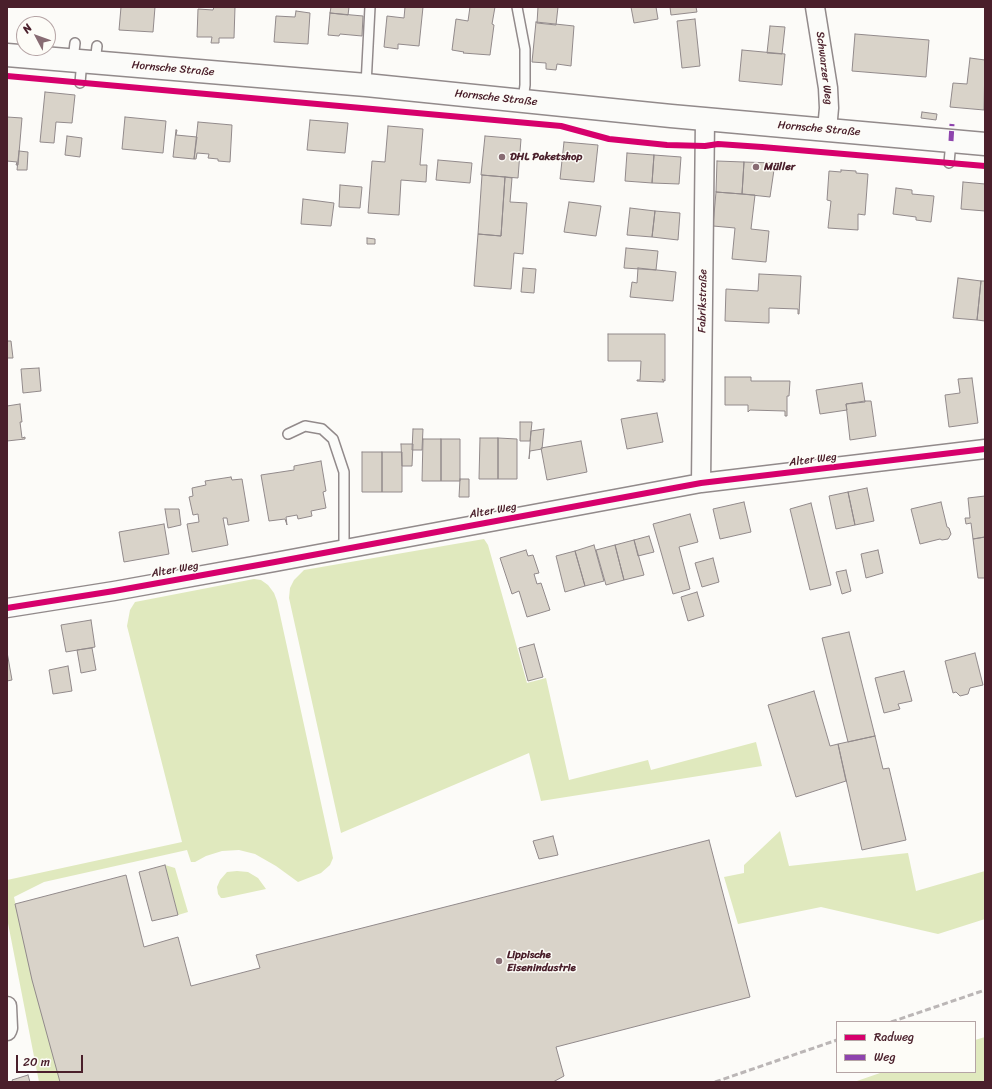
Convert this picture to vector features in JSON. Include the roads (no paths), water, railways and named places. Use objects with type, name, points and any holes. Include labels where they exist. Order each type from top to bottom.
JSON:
[{"type":"main road","name":"Hornsche Straße","points":[[7,55],[85,54],[366,85],[705,119],[985,144]]},
{"type":"street","name":"Schwarzer Weg","points":[[815,7],[828,88],[829,108],[827,130]]},
{"type":"street","name":"Fabrikstraße","points":[[702,483],[705,119]]},
{"type":"street","name":"Alter Weg","points":[[7,608],[122,590],[702,483],[767,480],[985,448]]},
{"type":"street","points":[[7,1006],[7,1031]]},
{"type":"lane","points":[[366,85],[370,7]]},
{"type":"lane","points":[[517,7],[525,49],[525,85],[523,100]]},
{"type":"lane","points":[[80,83],[85,54]]},
{"type":"lane","points":[[950,163],[951,140]]},
{"type":"lane","points":[[288,434],[304,426],[322,429],[333,439],[344,472],[344,549]]},
{"type":"railway","points":[[894,1021],[985,990]]},
{"type":"railway","points":[[715,1082],[836,1040]]},
{"type":"place","name":"DHL Paketshop","points":[[502,157]]},
{"type":"place","name":"Müller","points":[[756,167]]},
{"type":"place","name":"Lippische Eisenindustrie","points":[[499,961]]}]
